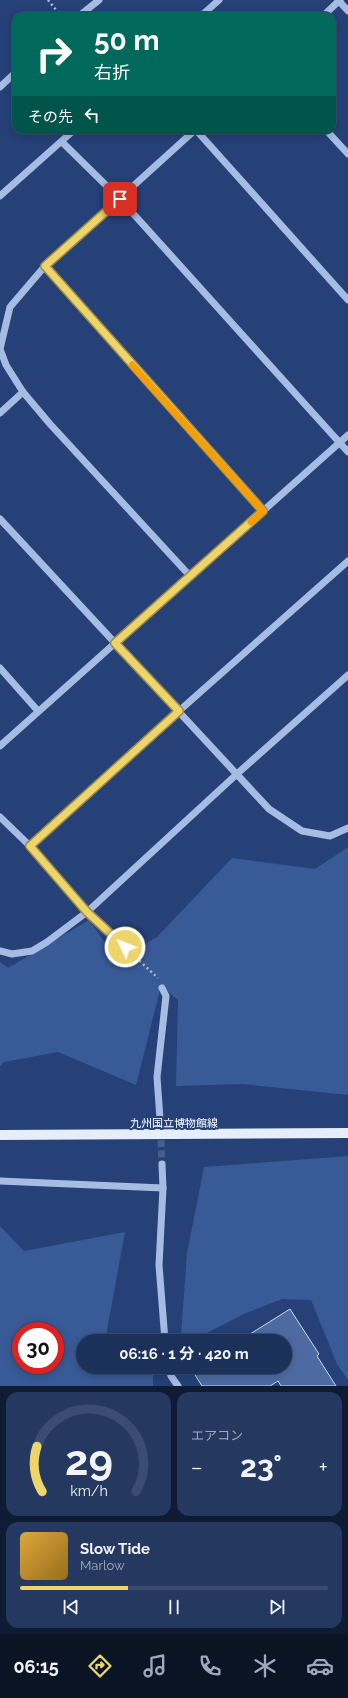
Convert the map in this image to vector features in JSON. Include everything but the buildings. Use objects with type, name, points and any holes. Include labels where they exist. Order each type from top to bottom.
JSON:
[{"type":"main road","name":"九州国立博物館線","points":[[0,1135],[348,1134]]},
{"type":"street","points":[[84,12],[99,0]]},
{"type":"street","points":[[206,12],[219,0]]},
{"type":"street","points":[[327,12],[339,0],[348,11]]},
{"type":"street","points":[[0,87],[12,76]]},
{"type":"street","points":[[0,196],[70,134]]},
{"type":"street","points":[[190,576],[50,424],[23,392],[6,365],[0,349],[10,307],[45,266],[191,134]]},
{"type":"street","points":[[199,134],[348,300]]},
{"type":"street","points":[[330,134],[348,154]]},
{"type":"street","points":[[62,142],[120,199],[348,452]]},
{"type":"street","points":[[45,266],[263,511]]},
{"type":"street","points":[[0,413],[23,392]]},
{"type":"street","points":[[0,746],[348,435]]},
{"type":"street","points":[[0,519],[270,809],[302,831],[330,836],[348,828]]},
{"type":"street","points":[[30,846],[348,561]]},
{"type":"street","points":[[0,668],[38,711]]},
{"type":"street","points":[[0,951],[12,954],[32,951],[47,942],[87,912],[238,773],[348,675]]},
{"type":"street","points":[[0,817],[30,846],[87,912],[125,947]]},
{"type":"street","points":[[160,1119],[157,1077],[166,996],[162,988]]},
{"type":"street","points":[[162,1164],[163,1188],[159,1265],[164,1334]]},
{"type":"street","points":[[0,1180],[163,1188]]},
{"type":"street","points":[[172,1374],[178,1386]]},
{"type":"path","points":[[48,0],[58,12]]},
{"type":"path","points":[[125,947],[157,976],[162,988]]},
{"type":"shaded area","points":[[348,847],[348,1095],[243,1084],[176,1086],[178,1000],[161,986],[136,1085],[58,1052],[4,1062],[0,1066],[0,962],[8,968],[89,920],[117,960],[157,937],[232,858],[315,869]]},
{"type":"shaded area","points":[[348,1156],[348,1380],[337,1364],[311,1300],[282,1299],[244,1314],[205,1334],[181,1334],[187,1253],[204,1167]]},
{"type":"shaded area","points":[[0,1226],[24,1251],[125,1232],[106,1334],[76,1334],[76,1374],[153,1374],[153,1386],[0,1386]]},
{"type":"tunnel","points":[[160,1119],[162,1164]]},
{"type":"slow traffic","points":[[132,365],[263,511],[251,522]]},
{"type":"route","points":[[120,199],[45,266],[263,511],[115,643],[179,711],[30,846],[87,912],[125,947]]}]
